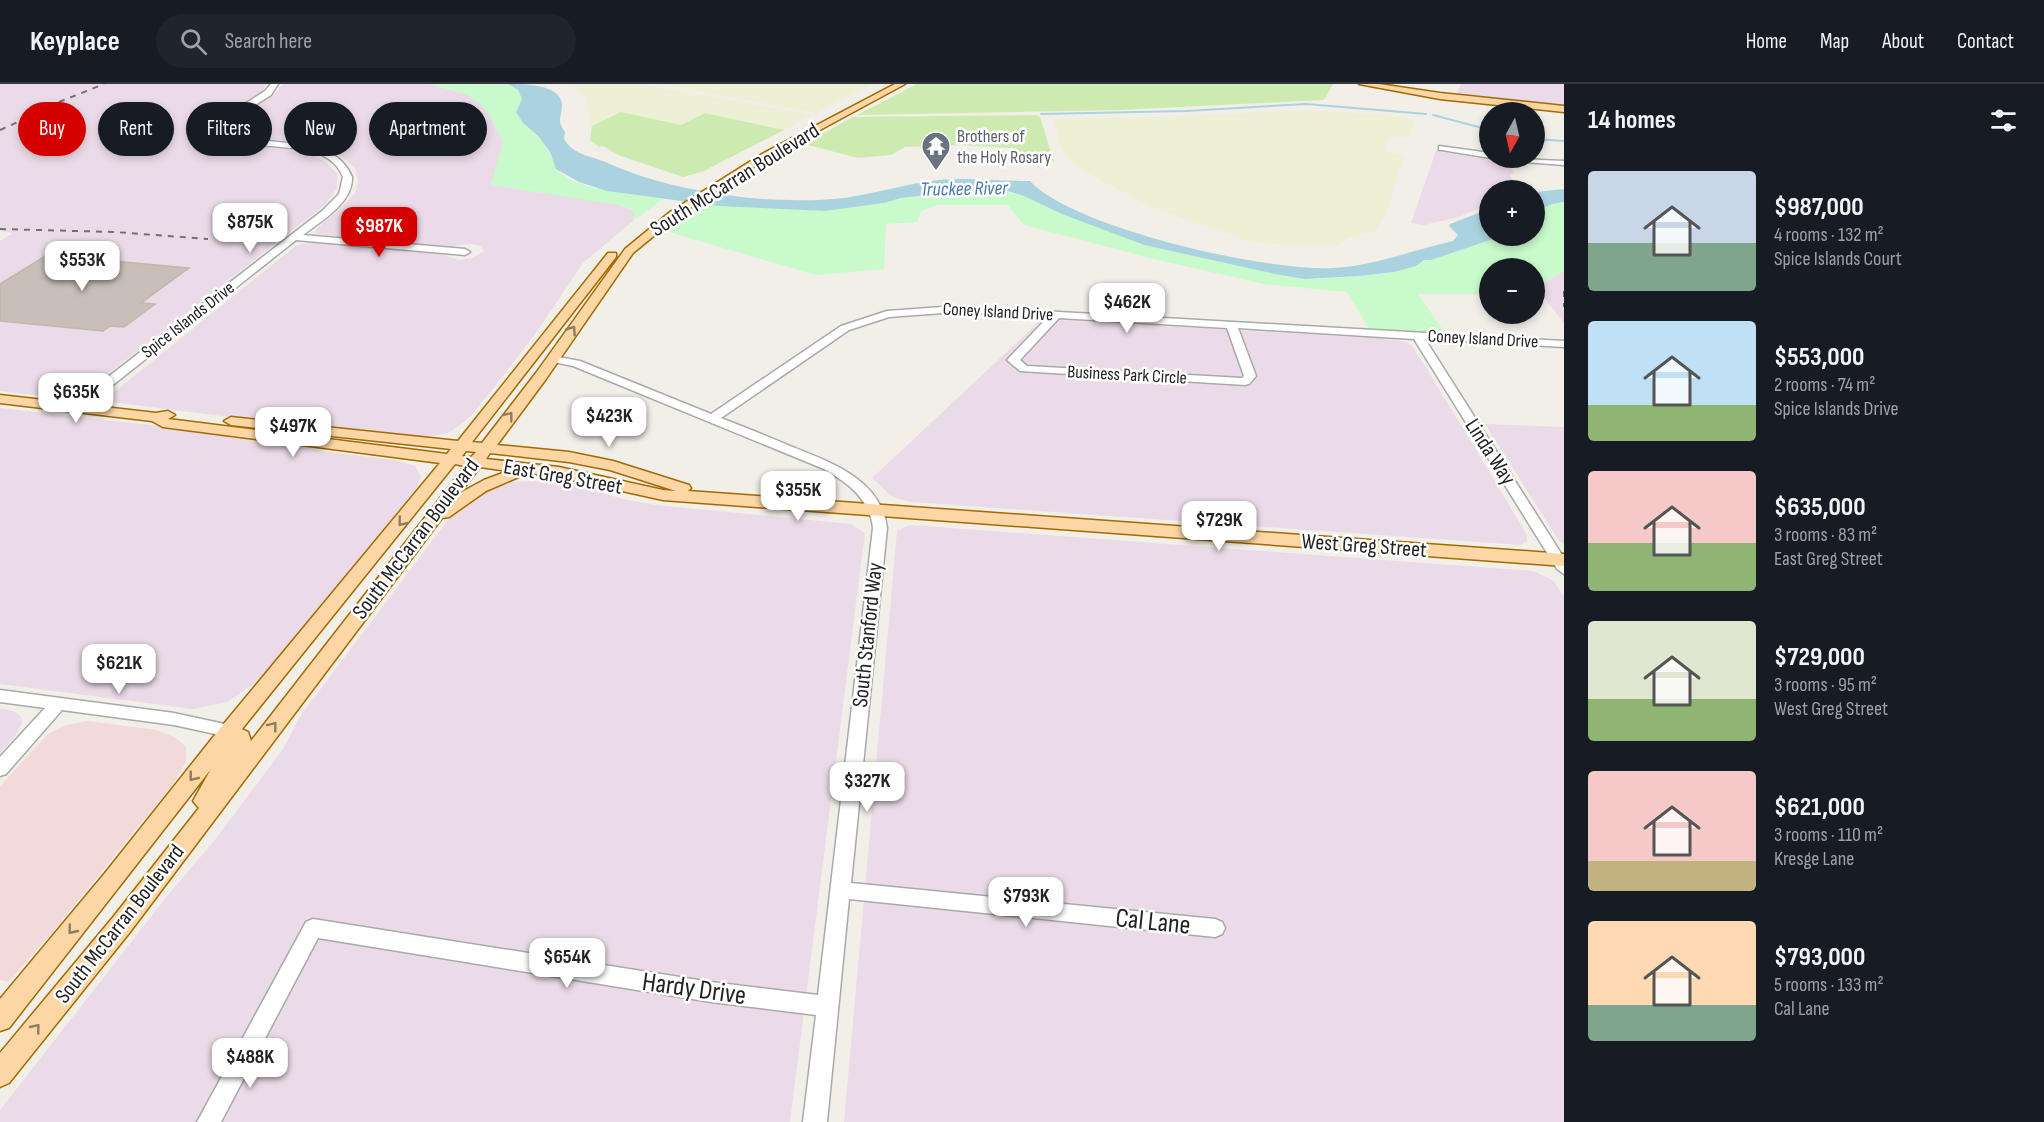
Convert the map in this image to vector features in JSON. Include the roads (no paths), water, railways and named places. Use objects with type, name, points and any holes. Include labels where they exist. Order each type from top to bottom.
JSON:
[{"type":"main road","name":"South McCarran Boulevard","points":[[0,1019],[113,880],[229,731],[451,460],[612,254],[642,228],[802,131],[888,84]]},
{"type":"main road","name":"South McCarran Boulevard","points":[[802,131],[901,84]]},
{"type":"main road","points":[[1363,84],[1440,96],[1564,109]]},
{"type":"main road","name":"South McCarran Boulevard","points":[[0,1074],[169,862],[427,525],[553,358],[620,261],[676,209]]},
{"type":"main road","points":[[396,438],[430,440],[456,432],[525,366]]},
{"type":"main road","name":"East Greg Street","points":[[0,399],[156,417],[179,415],[598,462],[659,482],[723,498]]},
{"type":"main road","name":"East Greg Street","points":[[156,417],[163,423],[202,429],[582,476],[663,495],[877,510]]},
{"type":"main road","points":[[202,429],[233,428],[271,431],[285,427]]},
{"type":"main road","points":[[384,452],[418,464],[425,472],[426,482],[418,501]]},
{"type":"main road","points":[[427,525],[486,485],[504,476],[534,469]]},
{"type":"main road","name":"West Greg Street","points":[[877,510],[1562,563]]},
{"type":"main road","points":[[169,862],[220,771],[241,743],[241,738],[229,731]]},
{"type":"street","name":"Spice Islands Drive","points":[[76,408],[295,237],[341,198],[348,184],[347,176],[340,164],[318,152],[295,146],[239,139],[224,130],[226,120],[268,93],[275,84]]},
{"type":"street","points":[[1442,148],[1479,154]]},
{"type":"street","points":[[1545,162],[1564,163]]},
{"type":"street","points":[[295,237],[465,252]]},
{"type":"street","name":"Coney Island Drive","points":[[713,418],[834,334],[870,318],[939,309],[1564,344]]},
{"type":"street","name":"Business Park Circle","points":[[1056,315],[1013,360],[1024,369],[1245,382],[1250,376],[1231,325]]},
{"type":"street","name":"Linda Way","points":[[1417,335],[1562,563]]},
{"type":"street","points":[[553,358],[576,363],[713,418],[843,474],[859,487],[877,510]]},
{"type":"street","name":"South Stanford Way","points":[[815,1122],[880,528],[877,510]]},
{"type":"street","points":[[0,696],[174,719],[229,731]]},
{"type":"street","points":[[0,769],[58,704]]},
{"type":"street","name":"Cal Lane","points":[[840,890],[1215,928]]},
{"type":"street","name":"Hardy Drive","points":[[209,1122],[313,928],[711,992],[827,1006]]},
{"type":"water","name":"Truckee River","points":[[508,84],[540,86],[555,92],[560,97],[562,104],[560,121],[565,132],[564,139],[578,152],[664,183],[725,195],[817,200],[844,198],[949,179],[1030,181],[1053,198],[1086,215],[1128,230],[1220,255],[1303,267],[1349,267],[1453,241],[1458,235],[1449,226],[1450,224],[1479,213],[1479,244],[1431,260],[1424,260],[1416,266],[1394,272],[1305,279],[1144,245],[1062,214],[1024,196],[1001,189],[901,198],[884,203],[825,211],[719,206],[607,191],[579,182],[556,169],[550,152],[516,112],[522,99],[518,90]]},
{"type":"water","points":[[1564,189],[1564,202],[1545,207],[1545,191]]},
{"type":"waterway","points":[[1041,114],[1186,111],[1306,104],[1426,114]]},
{"type":"waterway","points":[[1433,115],[1479,127]]},
{"type":"waterway","points":[[1545,140],[1564,141]]},
{"type":"railway","points":[[59,102],[104,84]]},
{"type":"railway","points":[[0,130],[18,122]]},
{"type":"railway","points":[[0,229],[115,232],[208,239]]},
{"type":"railway","points":[[1564,291],[1564,307]]},
{"type":"place","name":"Brothers of the Holy Rosary","points":[[936,172]]}]
